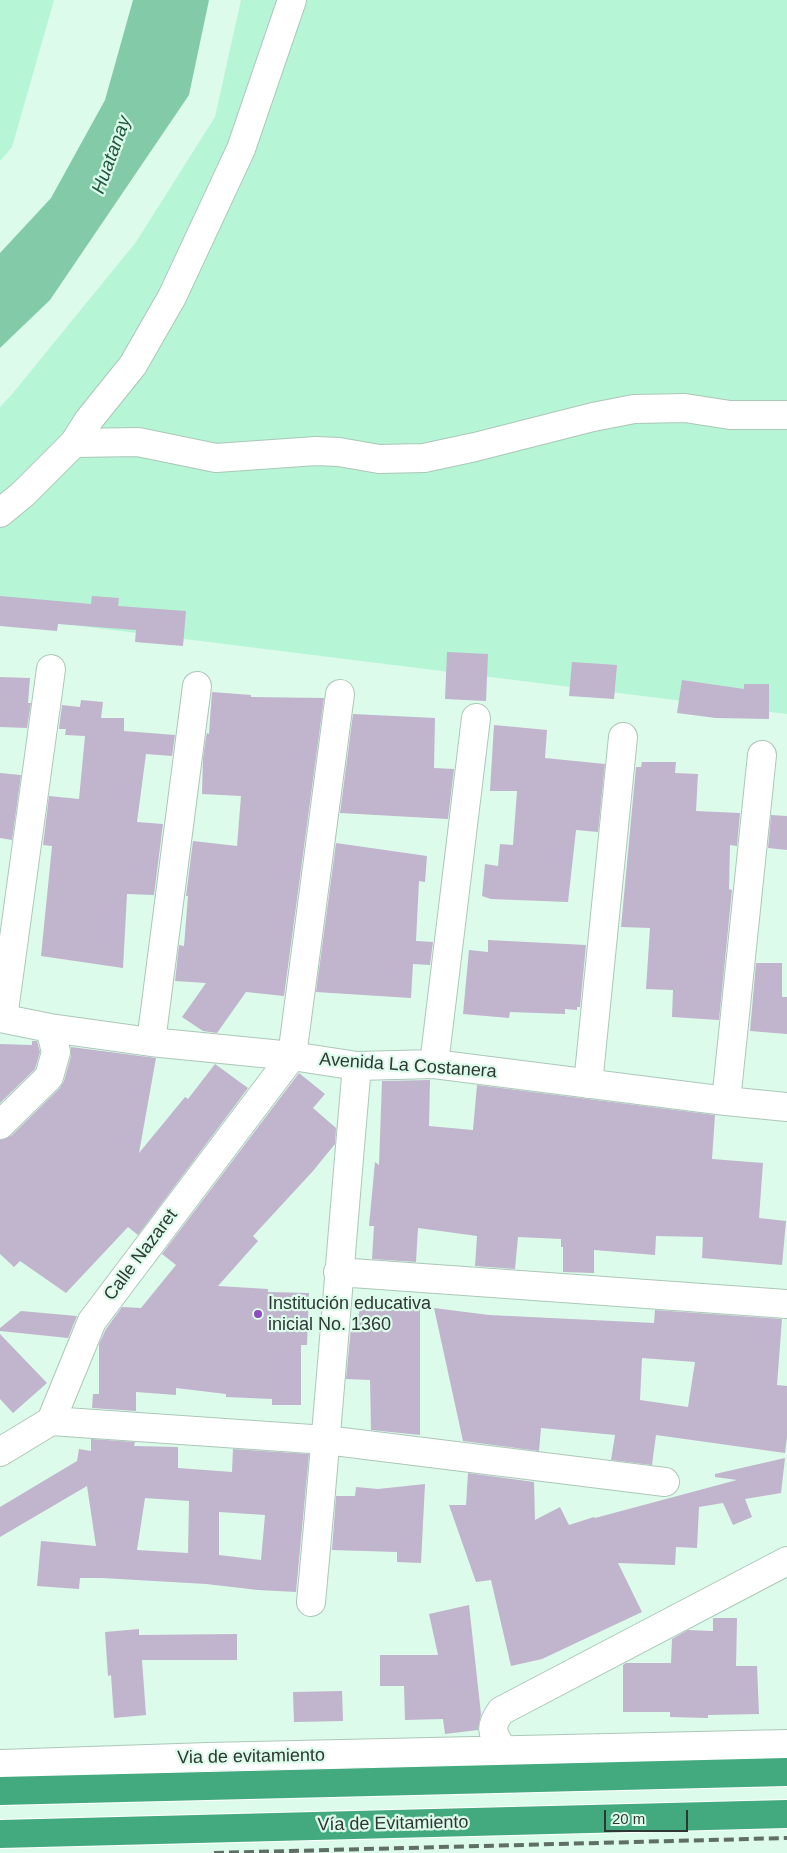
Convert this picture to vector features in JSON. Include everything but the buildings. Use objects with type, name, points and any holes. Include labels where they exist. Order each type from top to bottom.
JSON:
[{"type":"highway","points":[[0,1791],[787,1772]]},
{"type":"highway","name":"Vía de Evitamiento","points":[[0,1834],[787,1814]]},
{"type":"street","points":[[0,513],[23,494],[74,443],[88,420],[133,365],[172,296],[241,149],[292,0]]},
{"type":"street","points":[[74,443],[138,442],[216,458],[316,451],[339,452],[378,459],[424,458],[634,409],[685,408],[730,415],[787,415]]},
{"type":"street","points":[[1,1018],[51,669]]},
{"type":"street","points":[[151,1042],[198,686]]},
{"type":"street","points":[[292,1056],[340,694]]},
{"type":"street","points":[[434,1064],[476,718]]},
{"type":"street","points":[[588,1084],[623,737]]},
{"type":"street","points":[[726,1101],[762,755]]},
{"type":"street","name":"Avenida La Costanera","points":[[1,1018],[50,1028],[151,1042],[292,1056],[357,1066],[434,1064],[787,1107]]},
{"type":"street","points":[[0,1125],[49,1077],[56,1052],[50,1028]]},
{"type":"street","name":"Calle Nazaret","points":[[51,1421],[92,1321],[292,1056]]},
{"type":"street","points":[[311,1602],[357,1066]]},
{"type":"street","points":[[338,1272],[787,1304]]},
{"type":"street","points":[[0,1452],[51,1421],[326,1440],[665,1482]]},
{"type":"street","points":[[503,1751],[492,1731],[493,1722],[501,1711],[787,1561]]},
{"type":"street","name":"Via de evitamiento","points":[[0,1764],[208,1757],[787,1744]]},
{"type":"shaded area","points":[[0,0],[54,0],[12,147],[0,161]]},
{"type":"shaded area","points":[[241,0],[787,0],[787,714],[0,616],[0,407],[136,242],[215,117]]},
{"type":"water","name":"Huatanay","points":[[133,0],[209,0],[189,95],[50,300],[0,348],[0,253],[51,198],[105,100]]},
{"type":"railway","points":[[214,1853],[787,1838]]},
{"type":"place","name":"Institución educativa inicial No. 1360","points":[[258,1314]]}]
